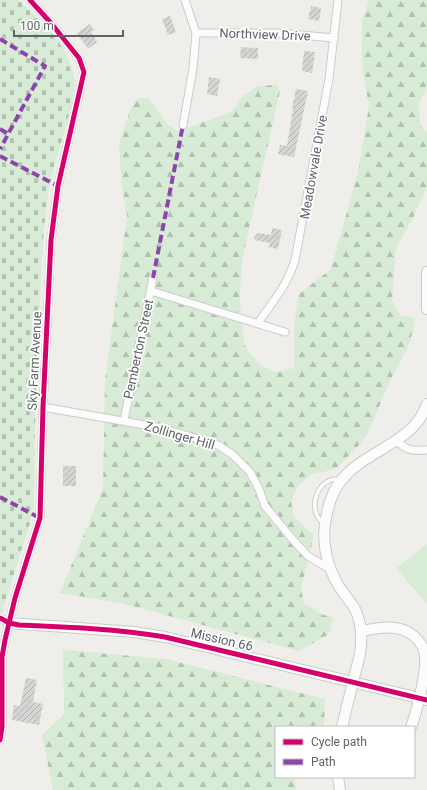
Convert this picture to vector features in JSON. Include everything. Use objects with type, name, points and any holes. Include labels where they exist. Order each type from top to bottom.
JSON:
[{"type":"street","name":"Sky Farm Avenue","points":[[0,740],[2,727],[2,657],[4,621],[40,518],[43,407],[51,240],[58,186],[84,72],[79,58],[30,0]]},
{"type":"street","points":[[183,125],[193,68],[196,33],[185,0]]},
{"type":"street","name":"Meadowvale Drive","points":[[258,323],[284,286],[292,272],[295,260],[329,79],[338,0]]},
{"type":"street","name":"Northview Drive","points":[[196,33],[278,33],[334,38]]},
{"type":"street","points":[[427,272],[427,309]]},
{"type":"street","name":"Pemberton Street","points":[[124,420],[153,278]]},
{"type":"street","points":[[151,291],[285,332]]},
{"type":"street","points":[[342,726],[360,654],[362,631],[355,609],[336,582],[331,570],[325,546],[325,524],[330,502],[341,480],[356,466],[397,440],[415,426],[427,404]]},
{"type":"street","name":"Zollinger Hill","points":[[43,407],[124,420],[162,428],[218,445],[234,455],[250,472],[259,489],[265,506],[294,541],[308,556],[331,570]]},
{"type":"street","points":[[397,440],[405,449],[418,451],[427,450]]},
{"type":"street","name":"Mission 66","points":[[4,621],[134,632],[165,637],[423,699]]},
{"type":"street","points":[[362,631],[395,628],[409,632],[419,642],[425,654],[426,661],[423,699],[411,726]]},
{"type":"street","points":[[338,778],[340,790]]},
{"type":"lane","points":[[325,524],[319,519],[314,509],[314,499],[320,488],[330,480],[341,480]]},
{"type":"green space","points":[[0,0],[19,0],[53,34],[71,65],[74,77],[74,94],[50,184],[44,226],[37,367],[34,505],[30,523],[0,619]]},
{"type":"green space","points":[[369,0],[427,0],[427,85],[419,105],[420,125],[427,132],[427,187],[414,216],[396,248],[392,301],[400,315],[415,318],[410,343],[391,379],[370,428],[362,442],[336,469],[312,474],[299,485],[291,501],[294,517],[314,535],[301,589],[304,603],[321,614],[333,618],[329,634],[299,651],[121,603],[60,593],[103,488],[105,380],[127,216],[122,187],[119,144],[129,113],[136,99],[148,98],[169,126],[179,131],[231,112],[244,95],[258,86],[277,85],[280,91],[243,255],[240,291],[241,318],[245,346],[259,364],[276,372],[294,368],[294,325],[299,294],[331,269],[358,172],[369,106],[362,66],[362,20]]},
{"type":"green space","points":[[427,544],[427,604],[396,568]]},
{"type":"green space","points":[[63,650],[166,659],[325,699],[324,726],[275,726],[275,778],[294,778],[296,790],[53,790],[42,735],[64,715]]},
{"type":"building","points":[[311,6],[321,8],[319,21],[308,19]]},
{"type":"building","points":[[170,16],[176,32],[168,35],[162,19]]},
{"type":"building","points":[[90,24],[94,30],[91,32],[97,42],[88,49],[77,33]]},
{"type":"building","points":[[241,47],[258,48],[258,59],[240,58]]},
{"type":"building","points":[[304,51],[315,52],[312,73],[302,71]]},
{"type":"building","points":[[209,77],[220,79],[217,96],[207,94]]},
{"type":"building","points":[[296,89],[308,91],[294,157],[278,154],[280,145],[287,146]]},
{"type":"building","points":[[272,228],[282,230],[278,249],[269,247],[270,243],[254,240],[258,233],[271,235]]},
{"type":"building","points":[[63,466],[76,466],[76,486],[63,486]]},
{"type":"building","points":[[26,678],[37,680],[33,702],[43,704],[39,725],[12,720],[14,705],[20,706]]},
{"type":"marked path","points":[[0,39],[45,66],[0,149]]},
{"type":"marked path","points":[[153,278],[183,125]]},
{"type":"marked path","points":[[0,129],[9,134]]},
{"type":"marked path","points":[[0,156],[58,186]]},
{"type":"marked path","points":[[0,497],[40,518]]},
{"type":"cycle path","points":[[0,740],[2,727],[2,657],[5,640],[15,598],[40,518],[43,407],[51,240],[58,186],[84,72],[79,58],[30,0]]},
{"type":"cycle path","points":[[0,618],[9,623],[19,625],[111,630],[165,637],[427,700]]}]
